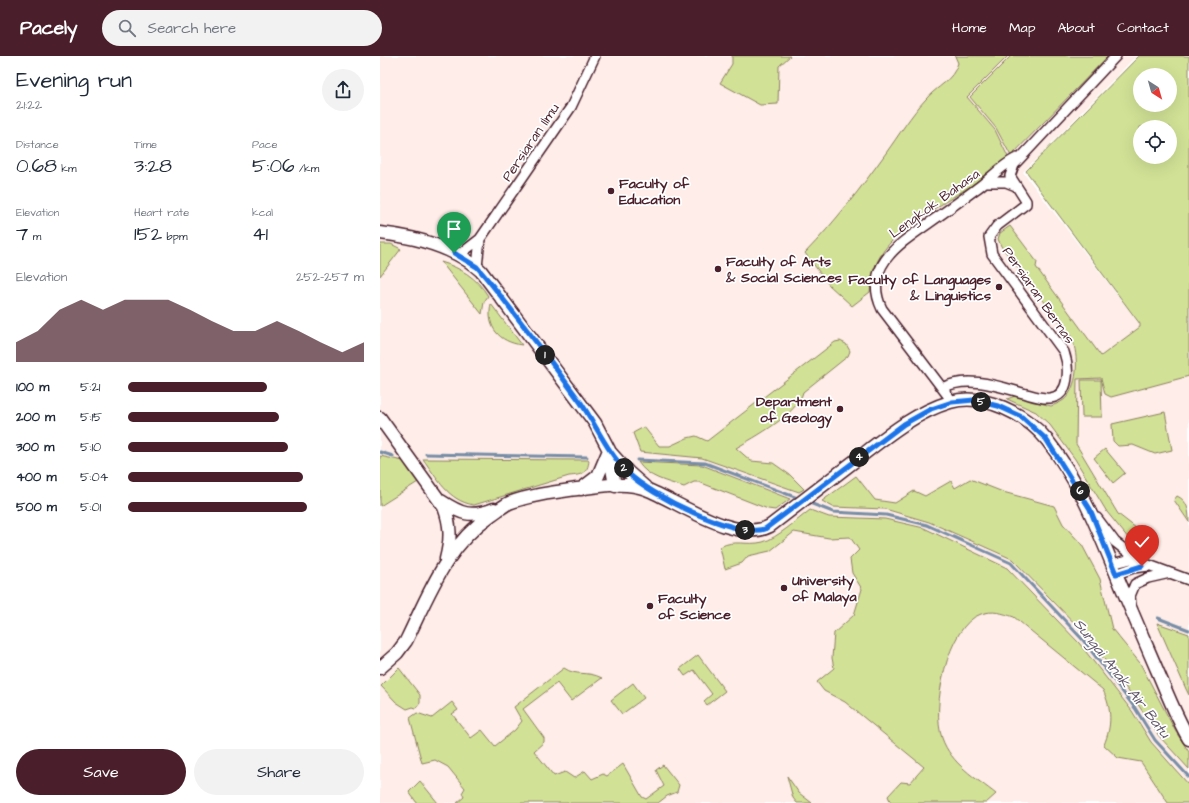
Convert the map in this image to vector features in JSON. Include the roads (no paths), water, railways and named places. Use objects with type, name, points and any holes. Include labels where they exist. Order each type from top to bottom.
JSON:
[{"type":"street","name":"Persiaran Ilmu","points":[[454,253],[463,252],[480,239],[571,107],[595,56]]},
{"type":"street","name":"Persiaran Bernas","points":[[942,388],[953,384],[993,384],[1043,398],[1050,398],[1059,394],[1066,383],[1067,363],[1060,346],[992,254],[989,242],[991,233],[1026,204],[1026,201],[1010,176],[1011,170],[1020,157],[1116,56]]},
{"type":"street","name":"Lengkok Bahasa","points":[[952,402],[882,309],[877,297],[878,275],[883,264],[896,246],[987,182],[1010,162],[1020,157]]},
{"type":"street","points":[[987,182],[1006,182],[1016,186]]},
{"type":"street","points":[[380,233],[400,234],[454,253],[477,267],[580,402],[595,424],[609,450],[628,472],[647,490]]},
{"type":"street","name":"Persiaran Ilmu","points":[[477,267],[480,239]]},
{"type":"street","points":[[440,501],[462,514],[472,515],[486,512],[508,504],[557,492],[615,486],[636,486],[716,522],[751,531],[757,531],[770,526],[904,424],[931,409],[952,402],[974,400],[998,406],[1022,417],[1033,426],[1053,450],[1090,509],[1115,542],[1150,566],[1189,580]]},
{"type":"street","points":[[380,418],[440,501],[446,514],[450,529],[450,544],[446,560],[416,621],[401,648],[380,668]]},
{"type":"street","points":[[609,450],[615,486]]},
{"type":"street","points":[[581,489],[598,476],[609,450]]},
{"type":"street","points":[[446,560],[476,527],[508,504]]},
{"type":"street","points":[[1090,509],[1170,702],[1189,739]]},
{"type":"street","points":[[1114,569],[1131,559],[1141,561]]},
{"type":"street","points":[[1114,569],[1150,566]]},
{"type":"street","points":[[1132,610],[1130,596],[1135,584],[1148,578],[1170,573]]},
{"type":"waterway","name":"Sungai Anak Air Batu","points":[[380,452],[393,456]]},
{"type":"waterway","name":"Sungai Anak Air Batu","points":[[426,454],[587,457]]},
{"type":"waterway","name":"Sungai Anak Air Batu","points":[[637,460],[705,463],[800,499]]},
{"type":"waterway","name":"Sungai Anak Air Batu","points":[[807,502],[833,512],[886,515],[927,525],[1011,563],[1083,640],[1135,708],[1155,740],[1189,777]]},
{"type":"waterway","points":[[1158,618],[1189,630]]},
{"type":"place","name":"Faculty of Education","points":[[611,191]]},
{"type":"place","name":"Faculty of Arts & Social Sciences","points":[[718,269]]},
{"type":"place","name":"Faculty of Languages & Linguistics","points":[[999,287]]},
{"type":"place","name":"Department of Geology","points":[[840,409]]},
{"type":"place","name":"University of Malaya","points":[[784,588]]},
{"type":"place","name":"Faculty of Science","points":[[650,606]]}]
